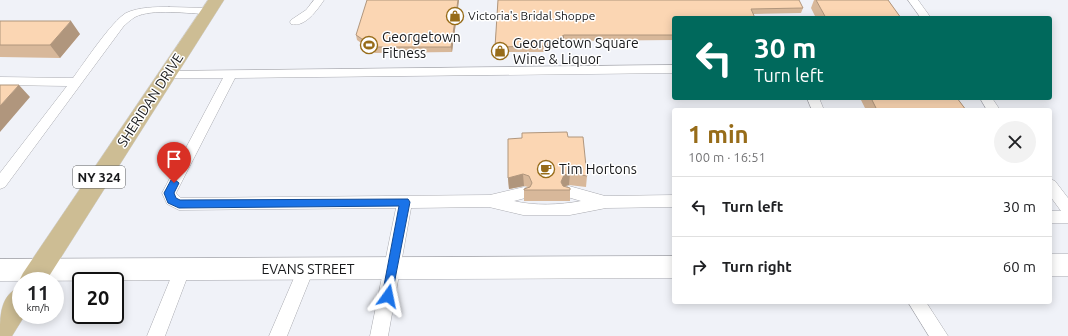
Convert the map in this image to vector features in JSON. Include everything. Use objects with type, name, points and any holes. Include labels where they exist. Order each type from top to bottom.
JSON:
[{"type":"main road","name":"SHERIDAN DRIVE","points":[[38,272],[166,75],[213,6]]},
{"type":"main road","points":[[0,331],[12,312]]},
{"type":"street","points":[[1052,265],[1068,265]]},
{"type":"street","name":"EVANS STREET","points":[[64,275],[182,270],[672,267]]},
{"type":"street","name":"EVANS STREET","points":[[0,270],[12,272]]},
{"type":"lane","points":[[310,12],[319,0]]},
{"type":"lane","points":[[296,22],[328,0]]},
{"type":"lane","points":[[913,0],[925,16]]},
{"type":"lane","points":[[0,183],[119,25],[130,15],[138,12],[213,6]]},
{"type":"lane","points":[[166,75],[672,69]]},
{"type":"lane","points":[[231,74],[169,193],[172,200],[179,204],[489,202],[523,209],[570,209],[606,202],[672,201]]},
{"type":"lane","points":[[0,81],[76,82]]},
{"type":"lane","points":[[1052,188],[1068,209]]},
{"type":"lane","points":[[569,192],[606,202]]},
{"type":"lane","points":[[489,202],[524,193]]},
{"type":"lane","points":[[379,336],[405,202]]},
{"type":"lane","points":[[1052,217],[1068,217]]},
{"type":"lane","points":[[156,336],[182,270]]},
{"type":"lane","points":[[278,336],[306,270]]},
{"type":"lane","points":[[917,304],[939,336]]},
{"type":"building","points":[[367,0],[458,0],[451,47],[374,47],[356,35]]},
{"type":"building","points":[[498,0],[799,0],[803,8],[751,9],[754,16],[672,16],[672,35],[564,35],[546,46],[495,47]]},
{"type":"building","points":[[816,0],[888,0],[900,16],[825,16]]},
{"type":"building","points":[[0,21],[71,21],[50,45],[0,45]]},
{"type":"building","points":[[0,85],[19,85],[0,106]]},
{"type":"building","points":[[872,100],[958,100],[964,108],[876,108]]},
{"type":"building","name":"Tim Hortons","points":[[567,132],[568,137],[583,137],[587,176],[570,173],[564,175],[561,182],[563,186],[570,188],[570,190],[524,190],[530,187],[532,183],[529,176],[523,174],[508,178],[508,139],[522,138],[522,133]]},
{"type":"place","name":"Victoria's Bridal Shoppe","points":[[455,16]]},
{"type":"place","name":"Georgetown Fitness","points":[[369,45]]},
{"type":"place","name":"Georgetown Square Wine & Liquor","points":[[500,51]]},
{"type":"place","name":"Tim Hortons","points":[[546,169]]},
{"type":"route","points":[[174,183],[169,193],[172,200],[179,204],[405,202],[388,296]]}]
